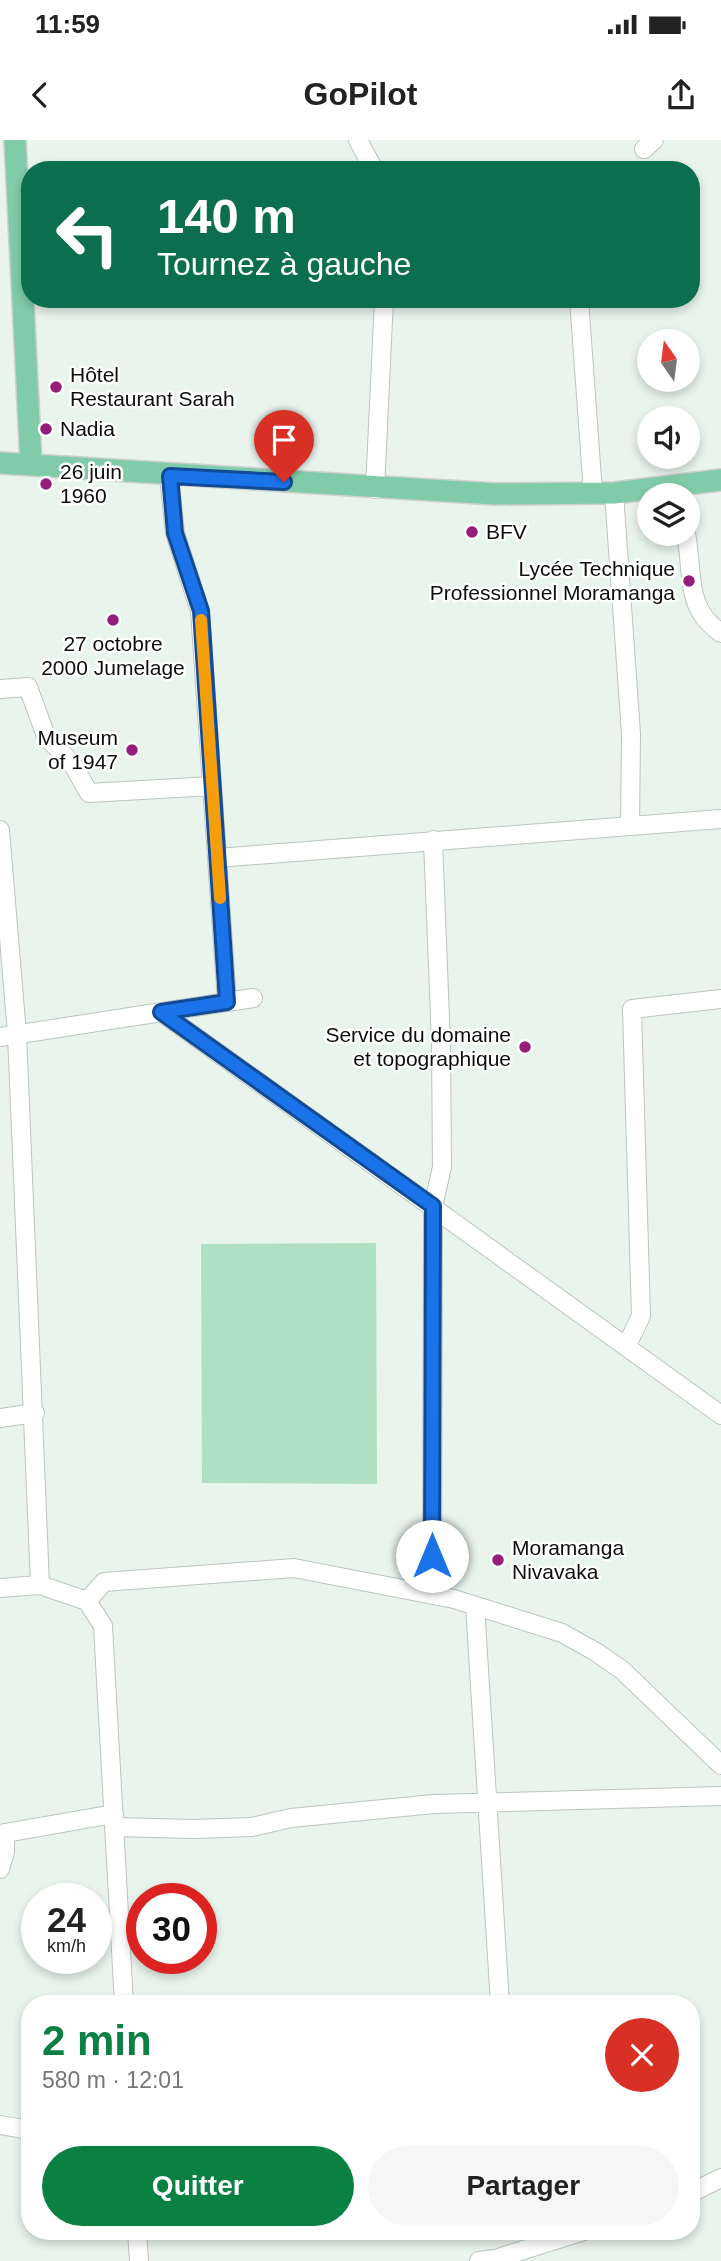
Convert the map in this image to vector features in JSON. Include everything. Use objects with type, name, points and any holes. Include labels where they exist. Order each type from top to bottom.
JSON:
[{"type":"main road","points":[[15,140],[21,261]]},
{"type":"main road","points":[[23,308],[31,463]]},
{"type":"main road","points":[[0,463],[31,463],[170,476],[374,489],[495,494],[637,492]]},
{"type":"main road","points":[[700,485],[721,480]]},
{"type":"street","points":[[358,140],[369,161]]},
{"type":"street","points":[[374,489],[384,308]]},
{"type":"street","points":[[580,308],[593,494]]},
{"type":"street","points":[[170,476],[175,533],[201,611],[227,1002]]},
{"type":"street","points":[[614,493],[631,734],[630,826]]},
{"type":"street","points":[[688,546],[694,603],[705,622],[721,634]]},
{"type":"street","points":[[0,689],[28,687],[46,736],[73,765],[89,793],[212,786]]},
{"type":"street","points":[[217,858],[721,819]]},
{"type":"street","points":[[0,830],[8,1036],[35,1413],[40,1585]]},
{"type":"street","points":[[432,1595],[433,1206],[442,1167],[441,1042],[433,840]]},
{"type":"street","points":[[8,1036],[253,998]]},
{"type":"street","points":[[627,1345],[641,1316],[632,1009],[721,999]]},
{"type":"street","points":[[161,1012],[721,1415]]},
{"type":"street","points":[[0,1418],[35,1413]]},
{"type":"street","points":[[87,1601],[104,1582],[294,1568],[475,1606],[562,1633],[596,1652],[622,1670],[721,1765]]},
{"type":"street","points":[[0,1588],[40,1585],[87,1601],[103,1626],[124,1995]]},
{"type":"street","points":[[475,1606],[499,1995]]},
{"type":"street","points":[[0,1869],[5,1852],[3,1833],[114,1821],[192,1829],[252,1827],[291,1818],[434,1804],[721,1796]]},
{"type":"street","points":[[0,2124],[21,2128]]},
{"type":"street","points":[[700,2188],[721,2178]]},
{"type":"street","points":[[138,2240],[139,2261]]},
{"type":"street","points":[[479,2261],[528,2240]]},
{"type":"green space","points":[[376,1243],[377,1484],[202,1483],[201,1244]]},
{"type":"slow traffic","points":[[201,620],[220,898]]},
{"type":"place","name":"Hôtel Restaurant Sarah","points":[[56,387]]},
{"type":"place","name":"Nadia","points":[[46,429]]},
{"type":"place","name":"26 juin 1960","points":[[46,484]]},
{"type":"place","name":"BFV","points":[[472,532]]},
{"type":"place","name":"Lycée Technique Professionnel Moramanga","points":[[689,581]]},
{"type":"place","name":"27 octobre 2000 Jumelage","points":[[113,620]]},
{"type":"place","name":"Museum of 1947","points":[[132,750]]},
{"type":"place","name":"Service du domaine et topographique","points":[[525,1047]]},
{"type":"place","name":"Moramanga Nivavaka","points":[[498,1560]]},
{"type":"route","points":[[284,482],[170,476],[175,533],[186,574],[201,611],[227,1002],[161,1012],[433,1206],[432,1556]]}]
